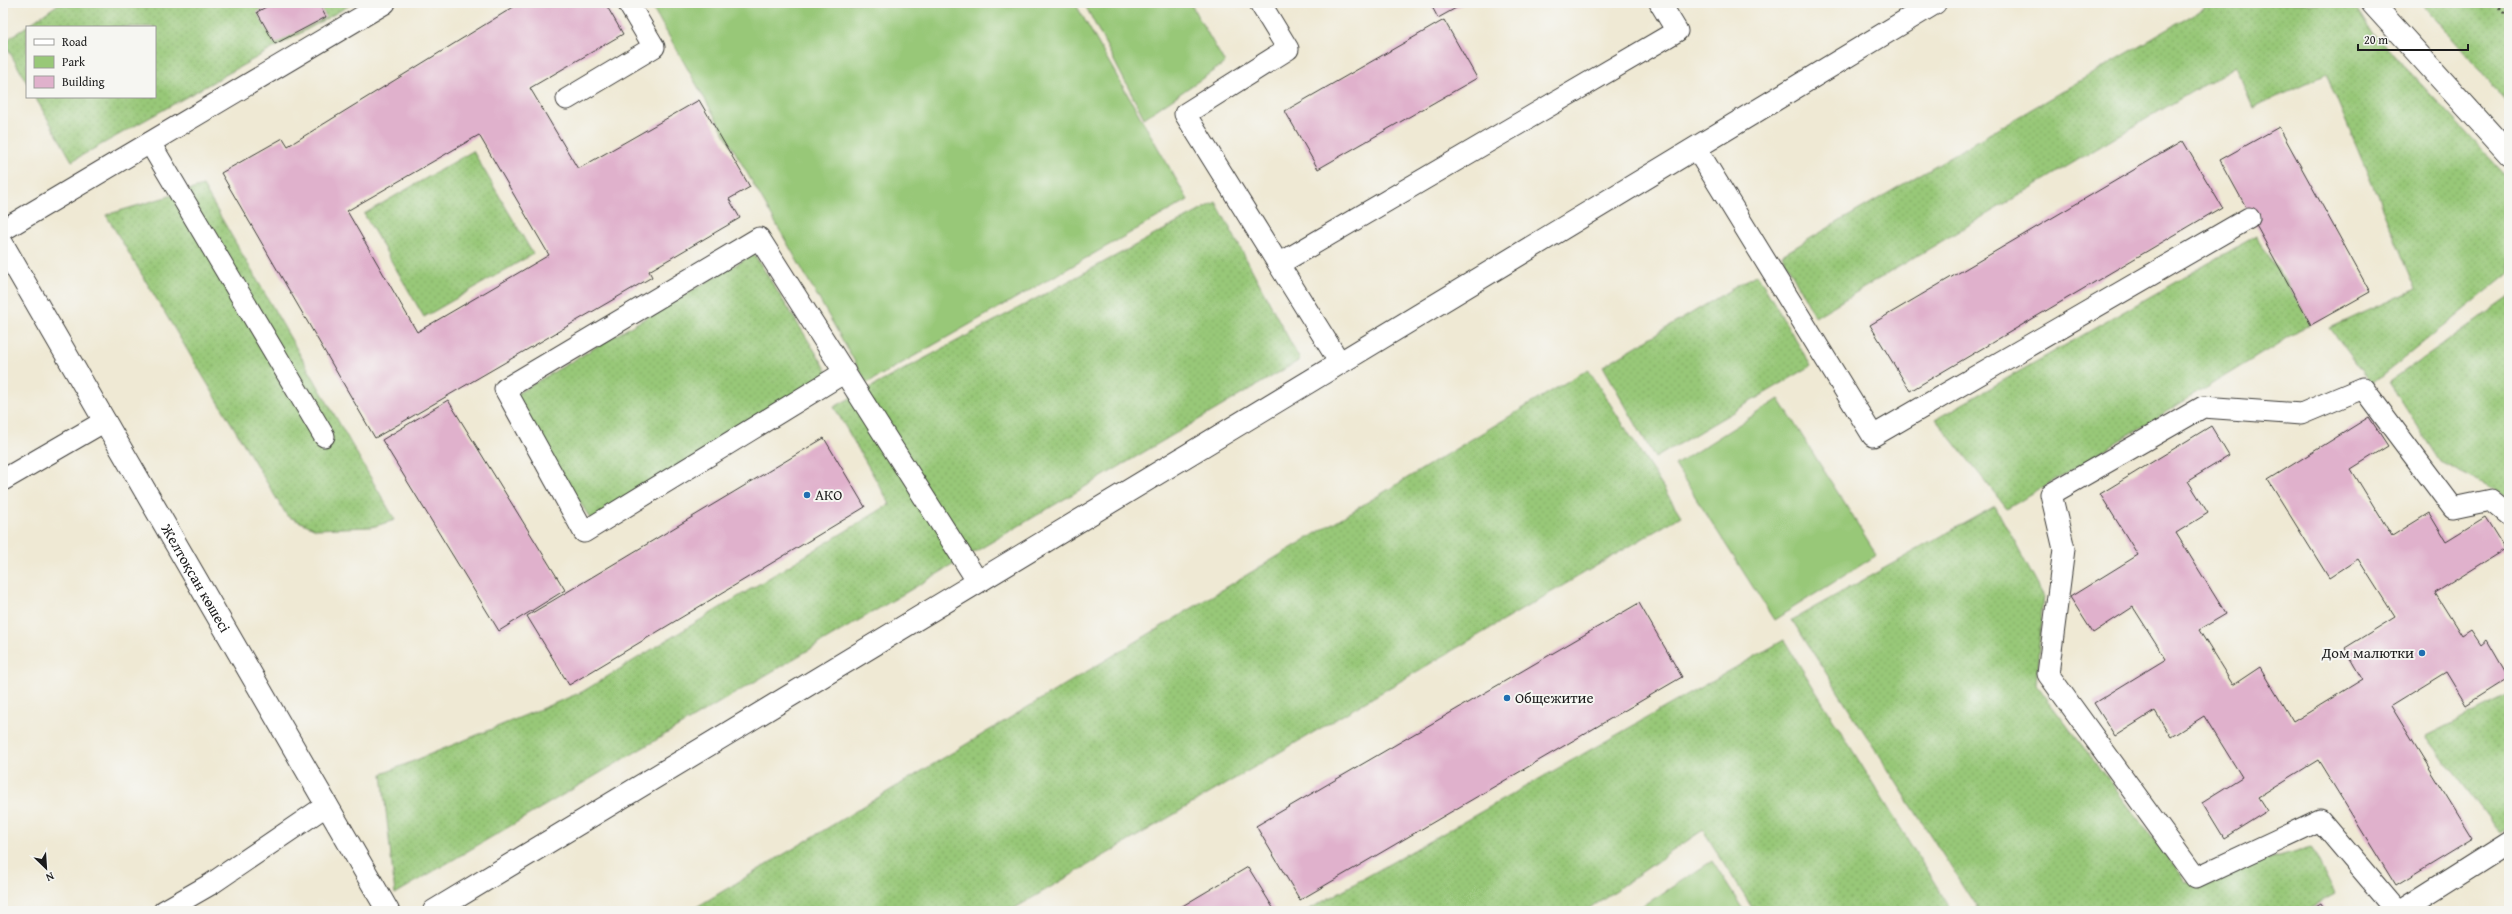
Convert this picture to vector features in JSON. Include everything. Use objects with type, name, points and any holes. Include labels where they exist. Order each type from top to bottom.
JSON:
[{"type":"street","points":[[434,911],[1935,3]]},
{"type":"street","points":[[2372,3],[2509,154]]},
{"type":"street","name":"Желтоқсан көшесі","points":[[3,245],[388,911]]},
{"type":"lane","points":[[3,230],[385,3]]},
{"type":"lane","points":[[567,99],[654,47],[628,3]]},
{"type":"lane","points":[[1260,3],[1288,49],[1185,114],[1340,363]]},
{"type":"lane","points":[[1279,264],[1677,31],[1660,3]]},
{"type":"lane","points":[[150,143],[324,436]]},
{"type":"lane","points":[[1696,148],[1873,436],[2249,218]]},
{"type":"lane","points":[[845,372],[584,532],[505,389],[759,238],[845,372],[978,582]]},
{"type":"lane","points":[[2397,911],[2320,820],[2196,878],[2048,674],[2064,549],[2052,494],[2204,407],[2301,414],[2363,388],[2453,508],[2491,500],[2509,515]]},
{"type":"lane","points":[[3,480],[105,421]]},
{"type":"lane","points":[[164,911],[211,884],[327,804]]},
{"type":"lane","points":[[2400,911],[2509,842]]},
{"type":"path","points":[[2495,3],[2509,19]]},
{"type":"green space","points":[[60,3],[354,3],[72,161],[36,98],[156,98],[156,26],[27,26]]},
{"type":"green space","points":[[650,3],[1075,3],[1188,200],[867,383]]},
{"type":"green space","points":[[1084,3],[1190,3],[1225,63],[1144,118]]},
{"type":"green space","points":[[2213,3],[2353,3],[2368,27],[2509,179],[2509,273],[2372,384],[2330,328],[2416,289],[2326,74],[2253,108],[2235,66],[1815,317],[1782,255]]},
{"type":"green space","points":[[2422,3],[2509,3],[2509,105]]},
{"type":"green space","points":[[26,27],[26,81],[4,42]]},
{"type":"green space","points":[[473,151],[533,254],[424,317],[364,214]]},
{"type":"green space","points":[[203,186],[395,520],[372,527],[316,529],[287,516],[106,215]]},
{"type":"green space","points":[[1216,202],[1300,360],[395,894],[382,774],[582,692],[890,504],[834,407]]},
{"type":"green space","points":[[2256,236],[2312,323],[2007,509],[1936,419]]},
{"type":"green space","points":[[754,254],[833,380],[593,523],[513,396]]},
{"type":"green space","points":[[1757,274],[1811,366],[1655,458],[1603,366]]},
{"type":"green space","points":[[2509,297],[2509,497],[2440,462],[2389,382]]},
{"type":"green space","points":[[1588,369],[1681,516],[1010,911],[690,911]]},
{"type":"green space","points":[[1779,399],[1877,555],[1774,620],[1675,465]]},
{"type":"green space","points":[[1995,506],[2043,595],[2036,685],[2186,882],[2311,847],[2335,894],[2304,911],[1979,911],[1792,620]]},
{"type":"green space","points":[[1784,640],[1952,911],[1754,911],[1703,830],[1585,911],[1308,910]]},
{"type":"green space","points":[[2509,695],[2509,827],[2500,833],[2426,736]]},
{"type":"green space","points":[[1712,861],[1744,911],[1635,911]]},
{"type":"building","points":[[273,3],[318,3],[326,17],[275,44],[257,12]]},
{"type":"building","points":[[520,3],[605,3],[623,34],[530,88],[578,169],[699,100],[750,187],[729,199],[740,218],[649,271],[652,277],[375,438],[221,173],[283,138],[288,146]],"holes":[[[479,135],[549,255],[417,332],[347,211]]]},
{"type":"building","points":[[1430,3],[1465,3],[1438,18]]},
{"type":"building","points":[[1444,20],[1477,78],[1318,169],[1285,111]]},
{"type":"building","points":[[2279,127],[2370,292],[2311,325],[2220,160]]},
{"type":"building","points":[[2183,141],[2222,207],[1910,391],[1870,325]]},
{"type":"building","points":[[448,400],[565,590],[499,631],[382,440]]},
{"type":"building","name":"Дом малютки","points":[[2369,417],[2388,446],[2351,469],[2392,536],[2429,513],[2446,541],[2485,517],[2505,549],[2435,593],[2462,636],[2471,630],[2481,645],[2487,640],[2509,678],[2466,705],[2446,672],[2391,706],[2473,839],[2396,886],[2318,760],[2258,797],[2267,811],[2224,838],[2202,802],[2242,777],[2204,716],[2171,737],[2155,711],[2115,736],[2094,703],[2166,659],[2133,607],[2093,633],[2070,597],[2138,555],[2100,494],[2211,426],[2229,456],[2188,481],[2208,513],[2176,533],[2226,614],[2199,630],[2233,685],[2260,667],[2293,722],[2363,679],[2345,648],[2395,617],[2358,559],[2329,578],[2268,480]]},
{"type":"building","points":[[824,438],[865,507],[569,685],[527,616]]},
{"type":"building","points":[[1639,603],[1682,677],[1300,900],[1256,826]]},
{"type":"building","points":[[1248,867],[1275,911],[1174,911]]},
{"type":"building","points":[[2321,903],[2326,911],[2307,911]]},
{"type":"place","name":"АКО","points":[[807,495]]},
{"type":"place","name":"Дом малютки","points":[[2422,653]]},
{"type":"place","name":"Общежитие","points":[[1507,698]]}]
